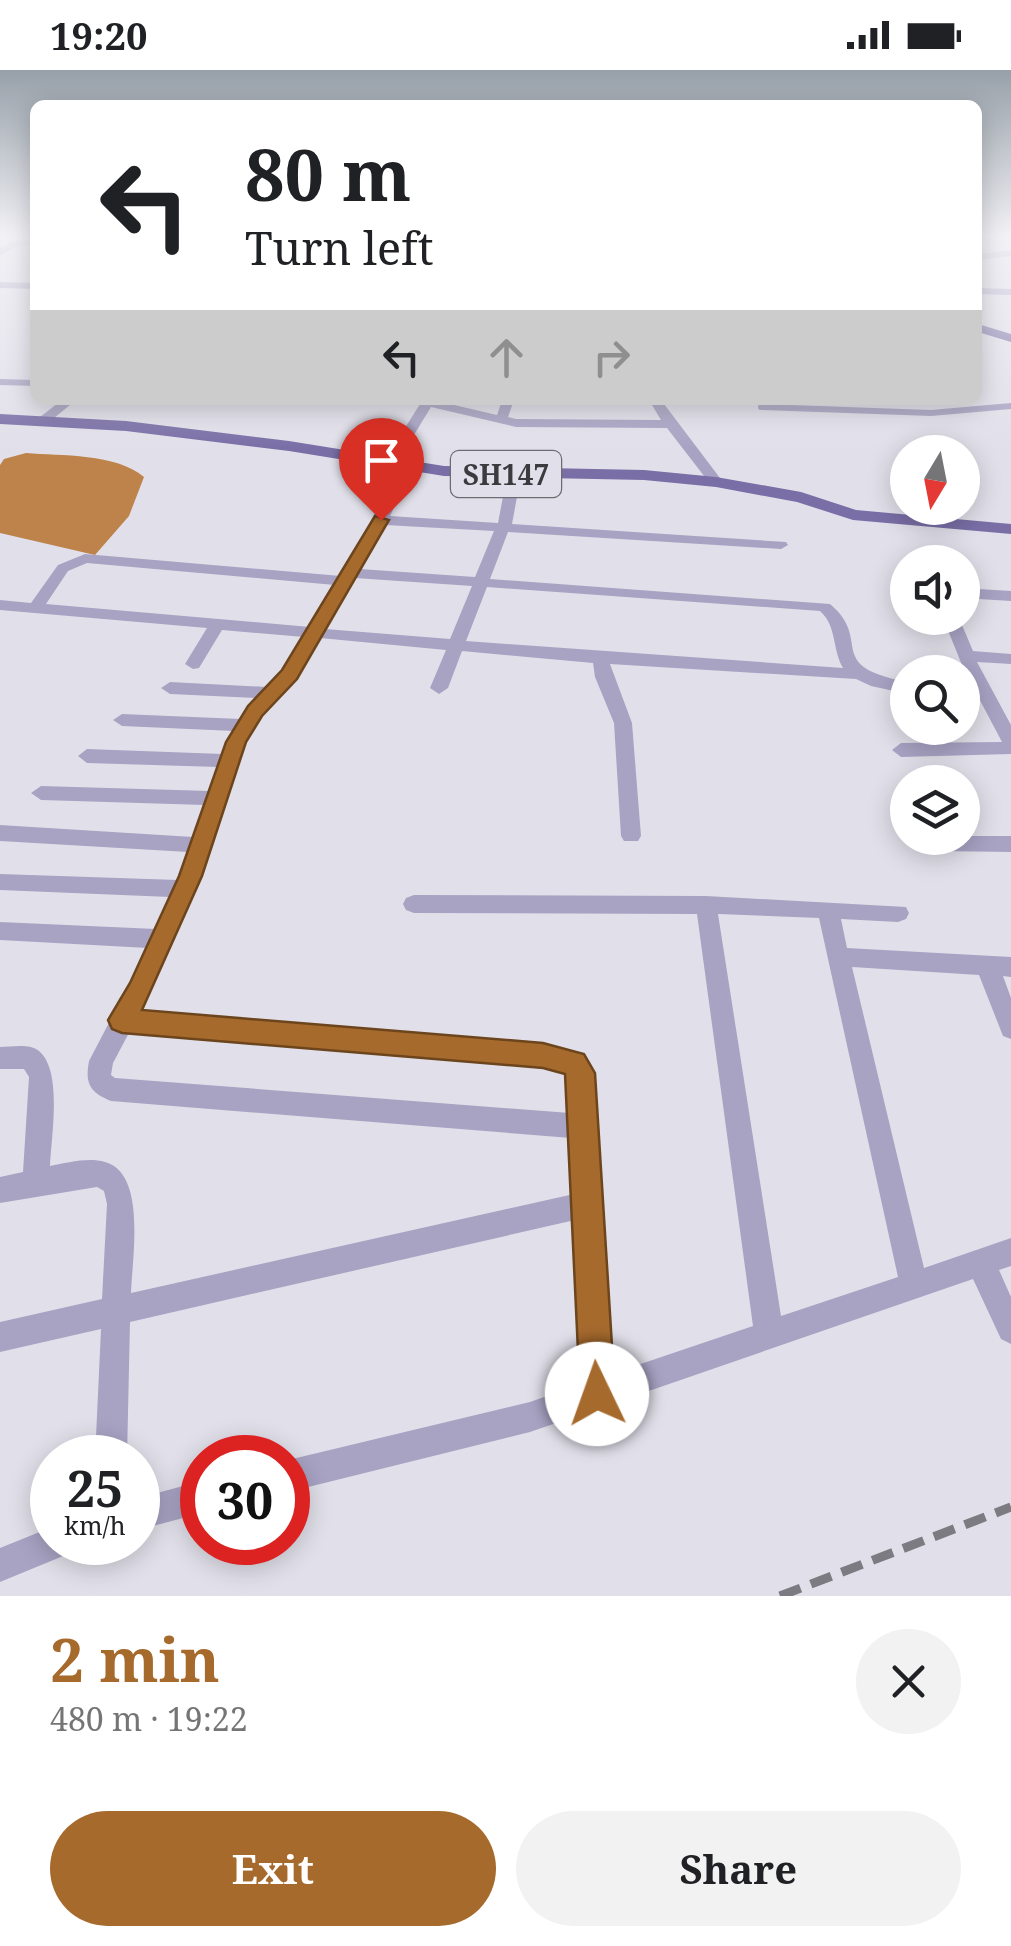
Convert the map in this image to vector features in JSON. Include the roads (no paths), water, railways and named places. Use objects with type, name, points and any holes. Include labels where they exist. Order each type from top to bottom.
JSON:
[{"type":"main road","points":[[982,329],[1011,338]]},
{"type":"main road","name":"SH147","points":[[0,419],[235,439],[398,465],[514,475],[644,475],[716,482],[801,497],[870,517],[1011,529]]},
{"type":"street","points":[[0,382],[30,383]]},
{"type":"street","points":[[44,420],[64,405]]},
{"type":"street","points":[[422,405],[381,520],[290,674],[246,725],[227,760],[218,798],[185,889],[140,990],[101,1061],[98,1080],[112,1088],[582,1126]]},
{"type":"street","points":[[457,405],[501,421],[670,424]]},
{"type":"street","points":[[501,421],[506,405]]},
{"type":"street","points":[[658,405],[716,482]]},
{"type":"street","points":[[440,688],[502,529],[514,475]]},
{"type":"street","points":[[381,520],[781,546]]},
{"type":"street","points":[[36,608],[63,568],[85,558],[347,577],[483,580],[824,607],[837,620],[845,658],[854,674]]},
{"type":"street","points":[[980,594],[1011,596]]},
{"type":"street","points":[[0,605],[601,658],[854,674],[890,685]]},
{"type":"street","points":[[194,664],[216,626]]},
{"type":"street","points":[[980,657],[1011,660]]},
{"type":"street","points":[[601,658],[604,677],[624,724],[631,836]]},
{"type":"street","points":[[170,688],[273,693]]},
{"type":"street","points":[[980,701],[1011,745]]},
{"type":"street","points":[[122,720],[246,725]]},
{"type":"street","points":[[901,750],[1011,745]]},
{"type":"street","points":[[87,756],[227,760]]},
{"type":"street","points":[[40,792],[218,798]]},
{"type":"street","points":[[0,833],[202,845]]},
{"type":"street","points":[[980,844],[1011,844]]},
{"type":"street","points":[[0,882],[185,889]]},
{"type":"street","points":[[414,904],[706,905],[898,913]]},
{"type":"street","points":[[706,905],[770,1337]]},
{"type":"street","points":[[828,912],[914,1286]]},
{"type":"street","points":[[0,931],[162,939]]},
{"type":"street","points":[[838,957],[999,966],[1011,1028]]},
{"type":"street","points":[[122,1020],[563,1058],[574,1064],[581,1073],[597,1394]]},
{"type":"street","points":[[0,1058],[30,1058],[42,1075],[36,1184]]},
{"type":"street","points":[[0,1190],[89,1174],[106,1175],[116,1184],[120,1204],[113,1435]]},
{"type":"street","points":[[0,1337],[586,1204]]},
{"type":"street","points":[[310,1471],[530,1417],[1011,1252]]},
{"type":"street","points":[[981,1264],[1011,1329]]},
{"type":"street","points":[[0,1565],[30,1553]]},
{"type":"lane","points":[[760,407],[930,413],[1011,406]]},
{"type":"railway","points":[[780,1596],[1011,1507]]}]
